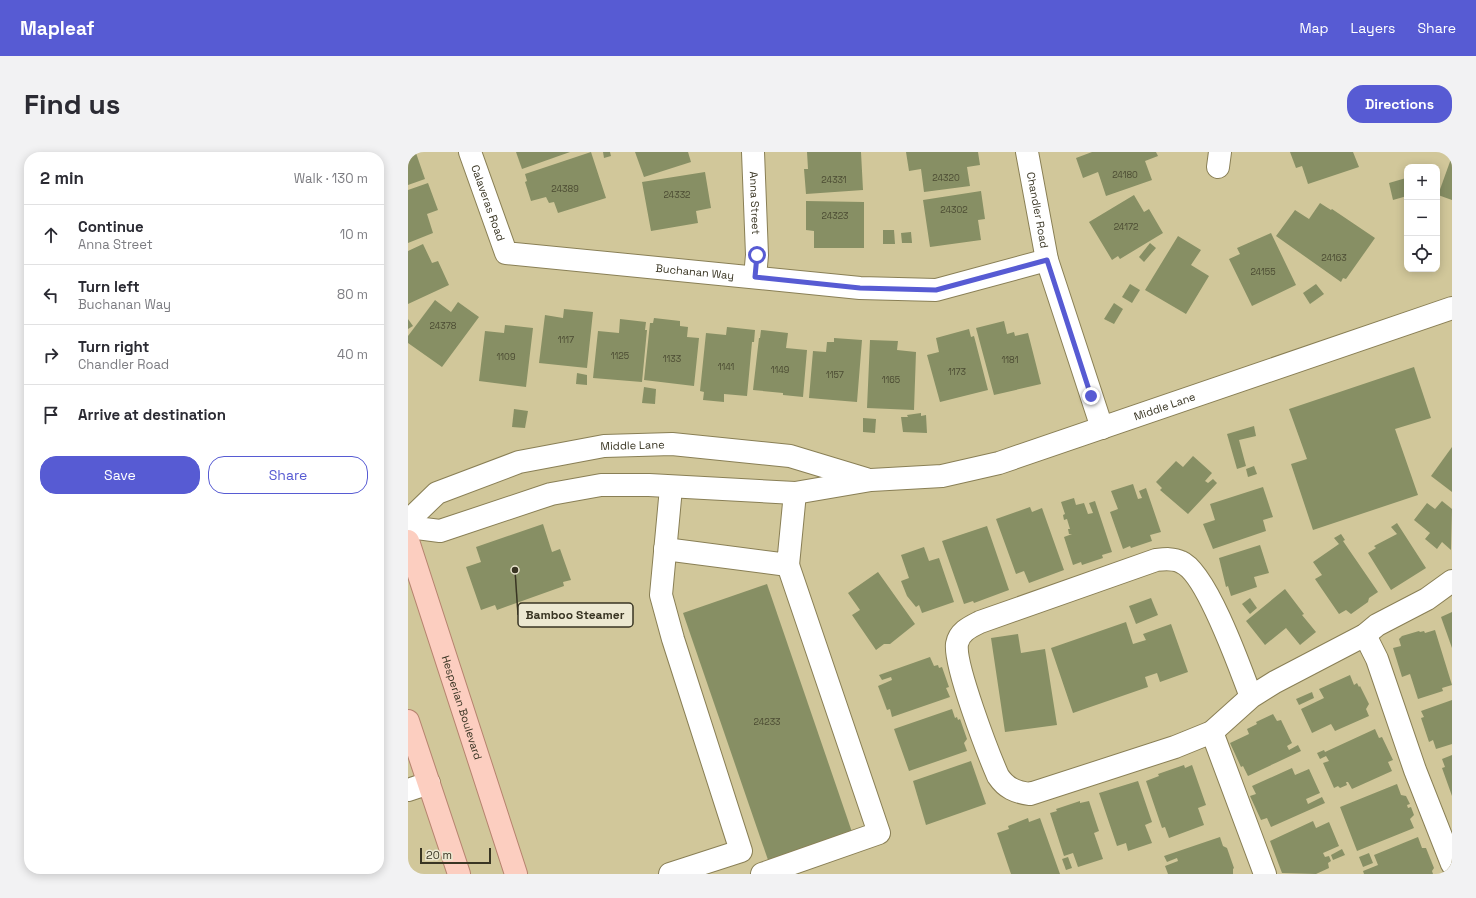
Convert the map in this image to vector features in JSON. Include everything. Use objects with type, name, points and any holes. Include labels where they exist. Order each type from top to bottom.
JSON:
[{"type":"main road","name":"Hesperian Boulevard","points":[[408,541],[516,874]]},
{"type":"main road","points":[[408,721],[459,874]]},
{"type":"street","name":"Calaveras Road","points":[[470,152],[506,253]]},
{"type":"street","name":"Anna Street","points":[[753,152],[757,255],[755,277]]},
{"type":"street","name":"Chandler Road","points":[[1027,152],[1047,260],[1102,428]]},
{"type":"street","name":"Buchanan Way","points":[[506,253],[860,288],[936,290],[1047,260]]},
{"type":"street","name":"Middle Lane","points":[[408,527],[440,531],[551,494],[601,485],[649,485],[672,488],[795,493],[871,480],[942,476],[971,470],[999,463],[1452,308]]},
{"type":"street","name":"Middle Lane","points":[[408,521],[437,493],[519,462],[604,446],[672,444],[790,456],[871,480]]},
{"type":"street","points":[[672,488],[665,549],[662,595],[672,639],[741,851],[751,874]]},
{"type":"street","points":[[762,874],[879,833],[788,565],[795,493]]},
{"type":"street","points":[[665,549],[788,565]]},
{"type":"street","points":[[1251,698],[1222,624],[1198,580],[1191,568],[1182,562],[1170,559],[1156,560],[980,622],[969,627],[961,634],[957,644],[959,666],[994,766],[1003,784],[1019,793],[1030,794],[1175,747],[1212,732],[1251,698],[1275,682],[1365,635],[1377,625],[1427,599],[1452,581]]},
{"type":"street","points":[[1365,635],[1377,659],[1416,770],[1452,864]]},
{"type":"street","points":[[1212,732],[1265,874]]},
{"type":"street","points":[[408,790],[429,783]]},
{"type":"street","points":[[670,874],[741,851]]},
{"type":"building","points":[[516,152],[570,152],[522,169]]},
{"type":"building","points":[[591,152],[606,198],[558,213],[554,202],[549,203],[546,197],[531,201],[525,182],[527,181],[525,174]]},
{"type":"building","points":[[603,152],[610,152],[611,156],[604,158]]},
{"type":"building","points":[[635,152],[688,152],[691,162],[644,177]]},
{"type":"building","points":[[807,152],[861,152],[863,190],[806,194],[804,169],[808,169]]},
{"type":"building","points":[[906,152],[978,152],[980,165],[967,167],[970,186],[924,192],[921,169],[909,171]]},
{"type":"building","points":[[1092,152],[1156,152],[1158,156],[1145,161],[1152,180],[1106,196],[1098,172],[1083,178],[1076,158]]},
{"type":"building","points":[[1290,152],[1353,152],[1359,167],[1308,184],[1302,166],[1296,168]]},
{"type":"building","points":[[416,153],[425,179],[408,185],[408,156]]},
{"type":"building","points":[[1452,156],[1452,200],[1440,196],[1440,189]]},
{"type":"building","points":[[705,172],[711,208],[696,211],[698,223],[651,231],[642,182]]},
{"type":"building","points":[[1404,179],[1404,197],[1393,200],[1389,183]]},
{"type":"building","points":[[428,183],[438,210],[427,214],[433,233],[408,243],[408,190]]},
{"type":"building","points":[[981,191],[985,219],[978,220],[981,240],[930,247],[923,200]]},
{"type":"building","points":[[1134,195],[1144,212],[1149,209],[1163,233],[1120,259],[1118,256],[1112,260],[1089,222]]},
{"type":"building","points":[[806,201],[864,202],[864,248],[814,248],[814,231],[806,230]]},
{"type":"building","points":[[1320,203],[1331,210],[1332,209],[1375,238],[1346,279],[1343,278],[1341,282],[1276,236],[1295,210],[1309,219]]},
{"type":"building","points":[[883,230],[894,230],[895,244],[883,244]]},
{"type":"building","points":[[911,232],[912,243],[902,243],[901,233]]},
{"type":"building","points":[[1271,233],[1296,285],[1252,306],[1229,259],[1240,254],[1237,248]]},
{"type":"building","points":[[1178,236],[1201,250],[1191,265],[1209,276],[1186,314],[1145,290]]},
{"type":"building","points":[[1150,243],[1156,248],[1144,262],[1139,257]]},
{"type":"building","points":[[423,244],[432,263],[438,261],[449,285],[408,304],[408,251]]},
{"type":"building","points":[[1130,284],[1140,290],[1132,303],[1122,297]]},
{"type":"building","points":[[1316,284],[1324,294],[1310,304],[1303,293]]},
{"type":"building","points":[[435,300],[451,312],[458,302],[479,317],[442,367],[408,343],[408,336]]},
{"type":"building","points":[[1114,303],[1123,309],[1114,324],[1104,319]]},
{"type":"building","points":[[564,309],[593,312],[587,368],[539,363],[545,315],[563,318]]},
{"type":"building","points":[[654,318],[680,321],[680,326],[688,327],[687,337],[699,338],[694,386],[644,380],[650,323],[653,323]]},
{"type":"building","points":[[408,319],[413,326],[408,329]]},
{"type":"building","points":[[620,319],[646,322],[645,330],[647,330],[642,382],[593,378],[598,331],[619,333]]},
{"type":"building","points":[[1004,321],[1007,334],[1014,332],[1015,336],[1028,333],[1041,384],[994,395],[976,328]]},
{"type":"building","points":[[505,325],[533,328],[526,387],[479,381],[485,331],[504,333]]},
{"type":"building","points":[[727,327],[755,330],[754,342],[752,342],[747,396],[724,394],[724,402],[703,400],[704,392],[700,391],[706,333],[726,335]]},
{"type":"building","points":[[969,329],[971,337],[974,336],[988,390],[940,402],[927,355],[939,352],[936,338]]},
{"type":"building","points":[[761,330],[788,333],[786,348],[807,350],[803,397],[753,390]]},
{"type":"building","points":[[834,338],[862,340],[857,402],[809,398],[813,351],[826,352],[827,342],[834,342]]},
{"type":"building","points":[[870,340],[898,341],[897,350],[916,352],[914,410],[867,408]]},
{"type":"building","points":[[1414,367],[1431,418],[1395,429],[1418,495],[1313,530],[1291,464],[1307,459],[1289,409]]},
{"type":"building","points":[[577,373],[587,375],[587,385],[576,384]]},
{"type":"building","points":[[644,387],[656,389],[655,404],[642,403]]},
{"type":"building","points":[[514,409],[528,411],[525,428],[512,427]]},
{"type":"building","points":[[921,413],[921,416],[926,415],[927,433],[903,432],[901,417],[908,417],[907,415]]},
{"type":"building","points":[[863,418],[876,419],[875,433],[863,432]]},
{"type":"building","points":[[1254,426],[1256,436],[1239,440],[1246,466],[1237,469],[1227,434]]},
{"type":"building","points":[[1452,447],[1452,492],[1431,476]]},
{"type":"building","points":[[1193,456],[1212,473],[1205,481],[1208,483],[1213,479],[1217,483],[1188,514],[1160,490],[1162,488],[1156,482],[1176,461],[1183,467]]},
{"type":"building","points":[[1254,466],[1257,474],[1248,477],[1246,469]]},
{"type":"building","points":[[1133,484],[1138,499],[1142,498],[1139,491],[1146,488],[1161,532],[1150,535],[1152,541],[1123,549],[1110,512],[1118,509],[1111,491]]},
{"type":"building","points":[[1263,487],[1273,517],[1263,520],[1266,531],[1213,549],[1203,524],[1215,520],[1210,504]]},
{"type":"building","points":[[1074,498],[1076,505],[1084,503],[1088,514],[1093,513],[1089,503],[1095,501],[1112,552],[1102,555],[1103,558],[1082,565],[1081,562],[1073,565],[1064,537],[1072,534],[1069,534],[1068,529],[1070,529],[1067,519],[1064,520],[1063,515],[1065,514],[1061,502]]},
{"type":"building","points":[[1442,501],[1452,509],[1451,550],[1442,542],[1437,549],[1425,539],[1430,533],[1414,520],[1427,503],[1435,509]]},
{"type":"building","points":[[1030,507],[1032,512],[1042,508],[1064,570],[1029,583],[1024,571],[1016,574],[996,519]]},
{"type":"building","points":[[1397,523],[1426,568],[1391,590],[1368,553],[1376,548],[1374,546],[1397,534],[1391,527]]},
{"type":"building","points":[[543,524],[552,552],[560,549],[571,580],[563,582],[564,586],[497,610],[495,605],[481,610],[466,567],[481,562],[476,547]]},
{"type":"building","points":[[987,526],[1009,590],[974,603],[973,601],[964,604],[942,541]]},
{"type":"building","points":[[1341,534],[1345,540],[1343,541],[1378,592],[1369,598],[1368,602],[1351,614],[1346,610],[1339,614],[1315,579],[1322,575],[1313,562],[1339,544],[1334,538]]},
{"type":"building","points":[[1260,545],[1269,573],[1254,577],[1257,587],[1231,596],[1228,586],[1226,587],[1219,558]]},
{"type":"building","points":[[924,547],[929,561],[939,558],[954,602],[922,613],[919,605],[916,607],[907,596],[901,581],[909,578],[901,555]]},
{"type":"building","points":[[878,572],[915,624],[890,644],[884,644],[876,650],[852,615],[860,610],[848,593]]},
{"type":"building","points":[[767,584],[852,832],[768,860],[683,613]]},
{"type":"building","points":[[1285,589],[1304,614],[1302,615],[1316,632],[1300,645],[1286,628],[1265,645],[1246,621]]},
{"type":"building","points":[[1151,598],[1158,615],[1136,624],[1129,606]]},
{"type":"building","points":[[1250,598],[1257,608],[1250,614],[1242,604]]},
{"type":"building","points":[[1452,612],[1452,648],[1441,617]]},
{"type":"building","points":[[1126,622],[1133,644],[1146,640],[1143,634],[1171,624],[1188,672],[1160,682],[1157,673],[1145,677],[1148,687],[1073,713],[1051,648]]},
{"type":"building","points":[[1435,630],[1452,685],[1442,688],[1443,691],[1418,699],[1410,674],[1402,677],[1393,648],[1401,646],[1399,639],[1402,636],[1419,631],[1424,631],[1425,633]]},
{"type":"building","points":[[1018,634],[1021,653],[1045,649],[1057,725],[1005,732],[991,638]]},
{"type":"building","points":[[930,657],[934,666],[938,665],[939,668],[942,667],[949,687],[946,688],[950,697],[892,717],[890,709],[887,710],[878,686],[892,680],[891,677],[882,680],[879,675]]},
{"type":"building","points":[[1350,675],[1354,685],[1357,683],[1359,687],[1360,686],[1369,704],[1366,709],[1369,716],[1335,731],[1331,724],[1312,733],[1301,709],[1324,698],[1319,689]]},
{"type":"building","points":[[1312,692],[1314,698],[1299,705],[1296,699]]},
{"type":"building","points":[[1452,700],[1452,744],[1436,749],[1433,740],[1429,742],[1421,718],[1424,717],[1421,711]]},
{"type":"building","points":[[952,709],[955,718],[957,717],[958,720],[960,719],[967,739],[964,743],[967,751],[909,771],[894,729]]},
{"type":"building","points":[[1273,714],[1277,721],[1281,720],[1292,743],[1287,746],[1289,750],[1298,745],[1301,751],[1248,776],[1243,766],[1241,767],[1230,743],[1249,734],[1247,729],[1257,724],[1256,722]]},
{"type":"building","points":[[1375,729],[1379,738],[1382,737],[1393,760],[1388,762],[1392,771],[1352,789],[1348,782],[1346,782],[1347,785],[1340,788],[1338,786],[1334,788],[1323,763],[1329,761],[1326,756],[1320,759],[1317,753],[1324,750],[1325,752]]},
{"type":"building","points":[[1452,755],[1452,796],[1442,768],[1445,767],[1442,759]]},
{"type":"building","points":[[971,761],[986,804],[926,825],[913,781]]},
{"type":"building","points":[[1184,765],[1185,768],[1192,765],[1206,805],[1198,808],[1204,825],[1169,838],[1165,827],[1162,828],[1146,781],[1159,776],[1158,774]]},
{"type":"building","points":[[1292,768],[1295,775],[1309,769],[1320,793],[1306,799],[1308,804],[1322,797],[1325,803],[1271,827],[1267,818],[1261,820],[1250,796],[1256,794],[1252,786]]},
{"type":"building","points":[[1138,781],[1152,822],[1145,825],[1152,843],[1128,851],[1126,843],[1117,846],[1099,793]]},
{"type":"building","points":[[1397,784],[1401,795],[1406,796],[1410,804],[1407,805],[1408,808],[1411,807],[1414,815],[1410,819],[1414,828],[1357,851],[1340,807]]},
{"type":"building","points":[[1080,801],[1080,803],[1089,801],[1099,831],[1094,833],[1103,859],[1078,867],[1073,853],[1064,856],[1050,813],[1057,811],[1056,809]]},
{"type":"building","points":[[1028,818],[1029,822],[1040,818],[1060,874],[1011,874],[997,833],[1009,829],[1008,826]]},
{"type":"building","points":[[1313,821],[1316,828],[1329,822],[1339,846],[1323,853],[1325,857],[1329,856],[1331,861],[1328,863],[1329,868],[1316,874],[1282,873],[1270,841]]},
{"type":"building","points":[[1220,837],[1223,846],[1227,848],[1234,868],[1233,874],[1168,874],[1165,866],[1178,861],[1177,858],[1167,862],[1164,856]]},
{"type":"building","points":[[1418,837],[1422,848],[1426,848],[1434,868],[1432,871],[1433,874],[1364,874],[1363,871],[1378,865],[1374,855]]},
{"type":"building","points":[[1342,849],[1345,855],[1333,860],[1331,855]]},
{"type":"building","points":[[1369,853],[1373,863],[1363,867],[1359,857]]},
{"type":"building","points":[[1068,857],[1072,868],[1066,870],[1062,859]]},
{"type":"place","name":"Bamboo Steamer","points":[[515,570]]},
{"type":"route","points":[[757,255],[755,277],[860,288],[936,290],[1047,260],[1091,396]]}]
